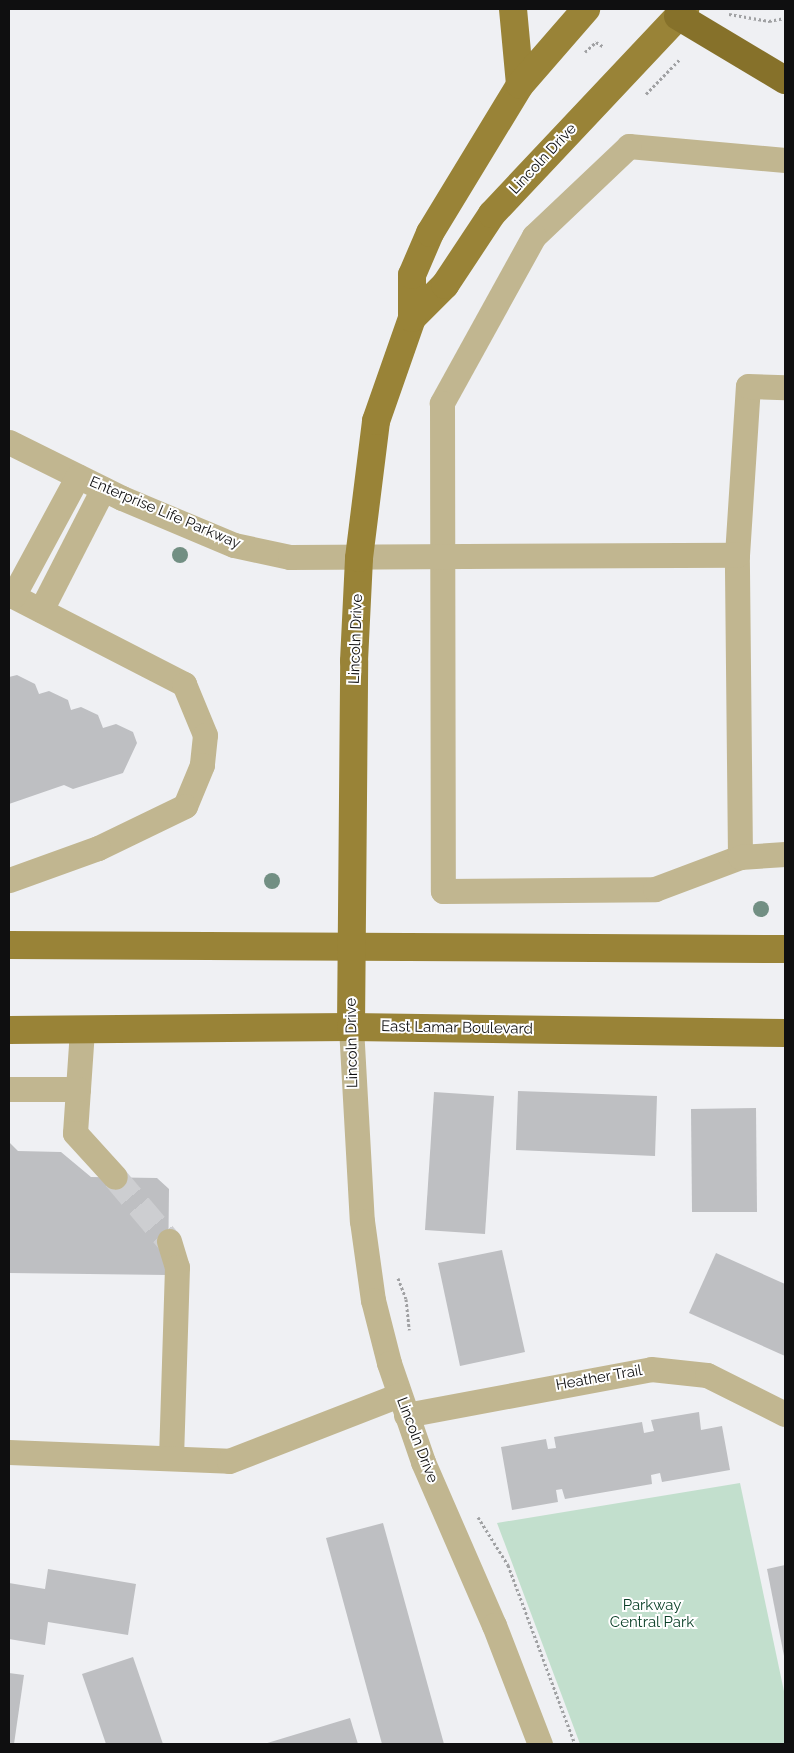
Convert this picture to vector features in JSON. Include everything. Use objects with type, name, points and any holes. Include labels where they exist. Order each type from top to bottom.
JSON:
[{"type":"highway","points":[[675,11],[785,80]]},
{"type":"main road","points":[[513,9],[520,85]]},
{"type":"main road","name":"Lincoln Drive","points":[[351,1027],[359,558],[376,421],[412,318],[412,275],[430,233],[520,85],[586,9]]},
{"type":"main road","name":"Lincoln Drive","points":[[412,318],[445,284],[497,208],[675,11]]},
{"type":"main road","points":[[9,946],[785,949]]},
{"type":"main road","name":"East Lamar Boulevard","points":[[9,1030],[351,1027],[785,1033]]},
{"type":"street","points":[[785,160],[629,146],[534,236],[442,403],[440,557],[443,891],[655,889],[740,857],[785,854]]},
{"type":"street","points":[[740,857],[737,555],[748,386],[785,387]]},
{"type":"street","name":"Enterprise Life Parkway","points":[[9,442],[103,489],[234,545],[290,557],[737,555]]},
{"type":"street","points":[[9,880],[161,821],[185,806],[202,765],[205,735],[184,684],[11,595],[78,476]]},
{"type":"street","points":[[41,610],[103,489]]},
{"type":"street","name":"Lincoln Drive","points":[[351,1027],[362,1221],[372,1300],[403,1405],[540,1744]]},
{"type":"street","points":[[82,1030],[75,1133],[115,1177]]},
{"type":"street","points":[[9,1089],[78,1089]]},
{"type":"street","points":[[169,1241],[176,1267],[171,1458]]},
{"type":"street","name":"Heather Trail","points":[[9,1452],[230,1461],[403,1405],[651,1369],[707,1375],[785,1414]]},
{"type":"path","points":[[726,19],[730,13],[769,21],[785,18]]},
{"type":"path","points":[[580,48],[587,53],[596,42],[604,47]]},
{"type":"path","points":[[646,94],[680,59]]},
{"type":"path","points":[[396,1268],[406,1299],[410,1334]]},
{"type":"path","points":[[473,1507],[508,1565],[575,1744]]},
{"type":"green space","name":"Parkway Central Park","points":[[740,1483],[785,1696],[785,1744],[580,1744],[497,1523]]},
{"type":"building","points":[[17,675],[35,684],[39,694],[49,691],[68,700],[71,710],[81,707],[98,715],[103,728],[116,724],[133,732],[137,743],[123,773],[73,789],[64,785],[9,804],[9,677]]},
{"type":"building","points":[[518,1091],[657,1096],[655,1156],[516,1150]]},
{"type":"building","points":[[434,1092],[494,1096],[485,1234],[425,1230]]},
{"type":"building","points":[[756,1108],[757,1212],[692,1212],[691,1109]]},
{"type":"building","points":[[9,1142],[18,1151],[61,1152],[91,1177],[157,1178],[169,1189],[168,1275],[9,1273]]},
{"type":"building","points":[[502,1250],[525,1352],[460,1366],[438,1263]]},
{"type":"building","points":[[716,1253],[785,1284],[785,1356],[689,1313]]},
{"type":"building","points":[[699,1412],[701,1430],[722,1426],[730,1470],[662,1482],[660,1473],[651,1475],[652,1484],[565,1499],[562,1489],[556,1490],[558,1502],[512,1510],[501,1447],[546,1439],[548,1449],[556,1448],[554,1437],[642,1422],[644,1433],[654,1431],[651,1420]]},
{"type":"building","points":[[383,1523],[444,1744],[382,1744],[326,1538]]},
{"type":"building","points":[[785,1565],[785,1656],[784,1656],[767,1569]]},
{"type":"building","points":[[48,1569],[136,1584],[128,1635],[48,1622],[45,1645],[9,1639],[9,1583],[45,1589]]},
{"type":"building","points":[[133,1657],[163,1744],[106,1744],[82,1674]]},
{"type":"building","points":[[9,1673],[24,1675],[14,1744],[9,1744]]},
{"type":"building","points":[[350,1718],[358,1744],[264,1744]]},
{"type":"tunnel","points":[[115,1177],[169,1241]]}]
